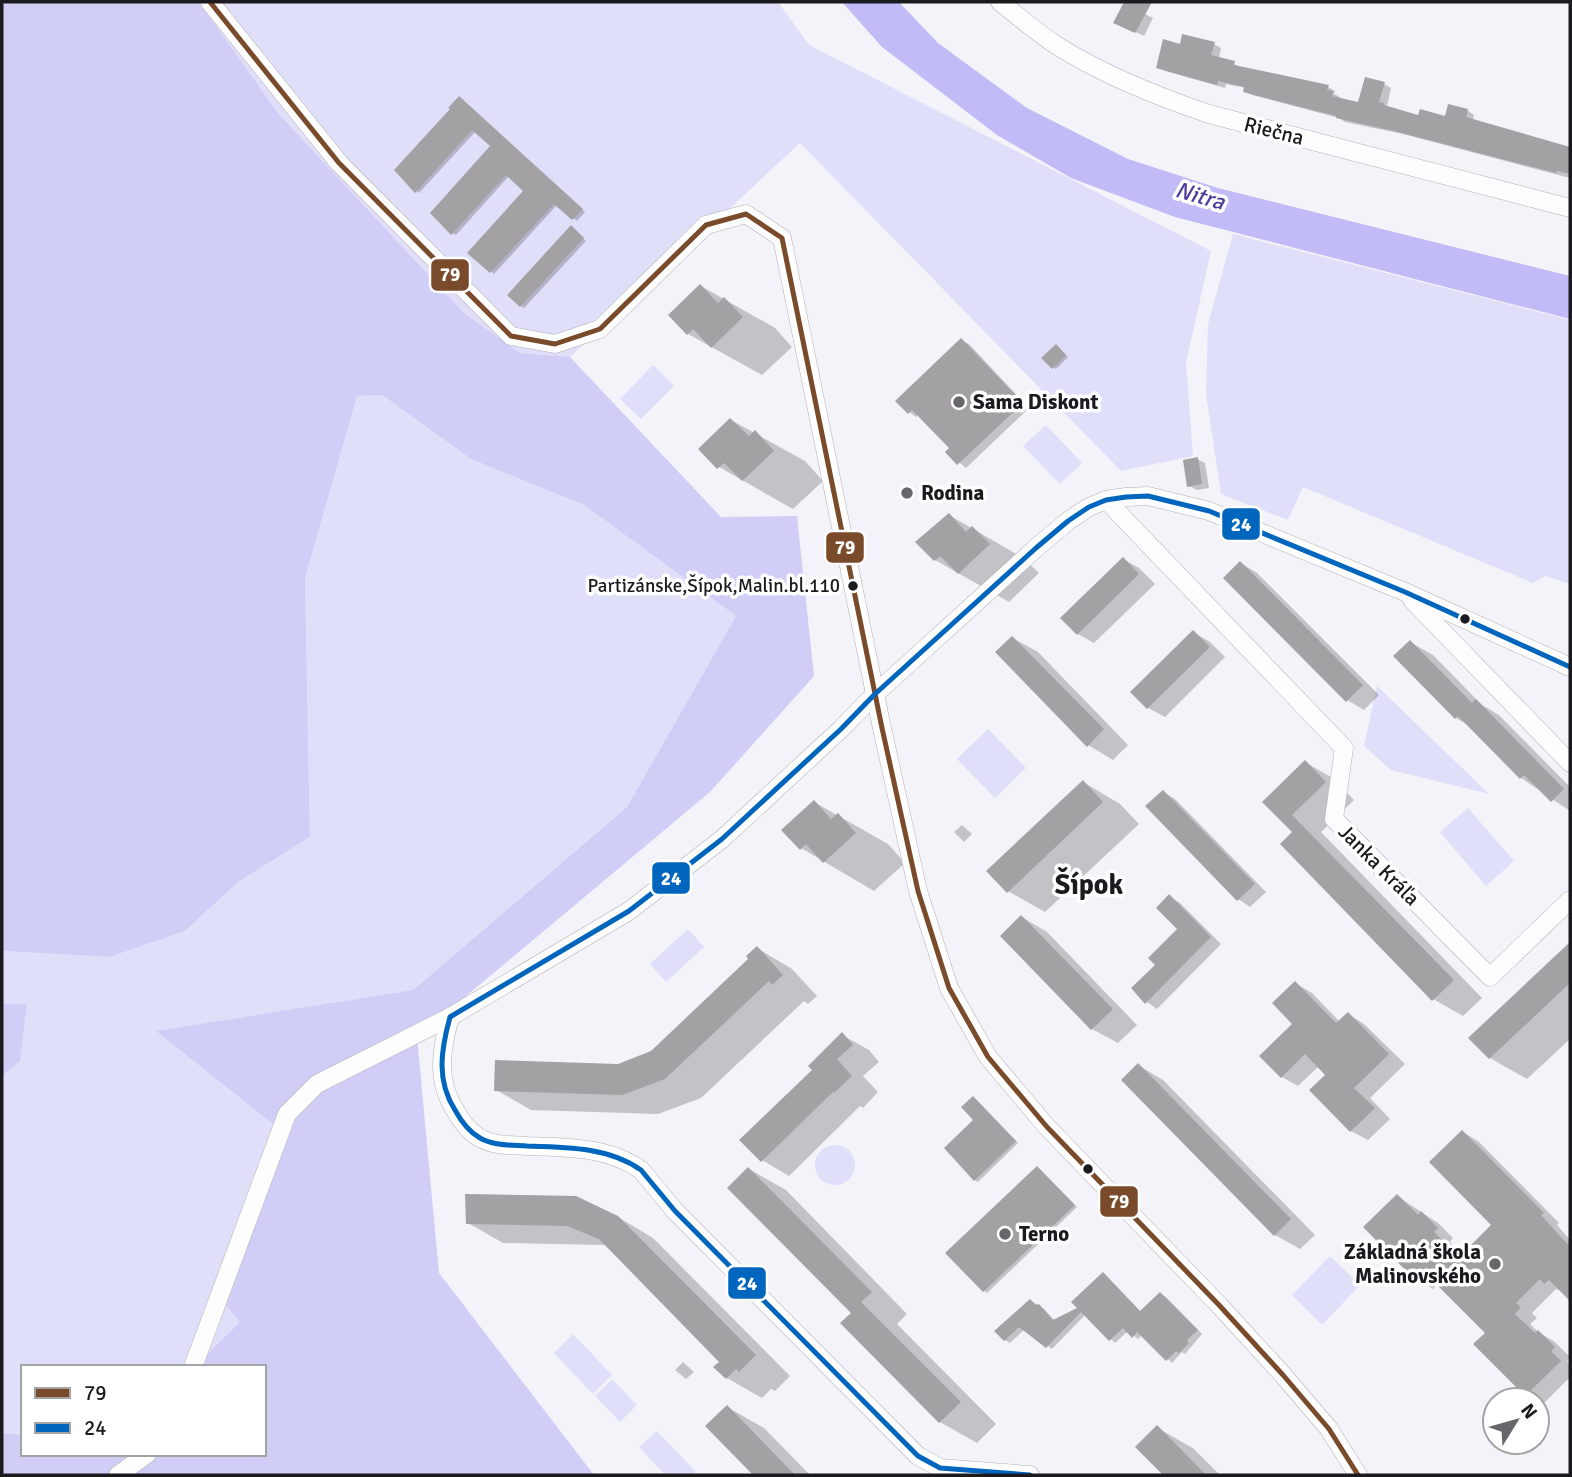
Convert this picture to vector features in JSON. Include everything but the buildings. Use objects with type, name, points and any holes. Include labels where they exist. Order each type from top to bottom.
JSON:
[{"type":"street","points":[[210,2],[339,163],[511,336],[555,344],[600,329],[706,225],[746,214],[782,237],[918,891],[949,988],[988,1057],[1047,1127],[1219,1304],[1283,1375],[1329,1429],[1358,1475]]},
{"type":"street","name":"Riečna","points":[[1000,2],[1056,44],[1127,83],[1168,101],[1570,208]]},
{"type":"street","points":[[194,1365],[287,1114],[317,1084],[450,1017],[629,911],[722,839],[875,694],[1068,520],[1089,507],[1126,496],[1148,496],[1209,511],[1405,592],[1570,667]]},
{"type":"street","name":"Janka Kráľa","points":[[1106,500],[1344,748],[1334,819],[1490,977],[1570,900]]},
{"type":"street","points":[[1405,592],[1570,763]]},
{"type":"street","points":[[850,720],[882,728]]},
{"type":"street","points":[[450,1017],[440,1069],[450,1102],[462,1122],[481,1138],[502,1145],[573,1147],[617,1156],[632,1164],[641,1170],[691,1227],[918,1456],[940,1468],[1030,1475]]},
{"type":"street","points":[[118,1475],[145,1456]]},
{"type":"shaded area","points":[[2,2],[199,2],[278,113],[464,313],[520,353],[570,357],[721,517],[797,516],[814,676],[710,792],[417,1037],[439,1273],[594,1475],[2,1475],[2,1433],[21,1435],[21,1456],[266,1456],[266,1365],[196,1365],[240,1322],[217,1294],[283,1132],[156,1031],[413,990],[627,807],[736,616],[584,505],[471,459],[382,395],[357,396],[305,578],[310,837],[238,882],[185,931],[110,957],[2,951]]},
{"type":"shaded area","points":[[199,2],[778,2],[809,45],[1211,251],[1186,363],[1193,456],[1121,471],[800,143],[570,357],[520,353],[464,313],[278,113]]},
{"type":"shaded area","points":[[1233,234],[1570,320],[1570,584],[1546,576],[1533,583],[1303,487],[1288,520],[1221,494],[1206,394],[1208,324]]},
{"type":"shaded area","points":[[653,365],[674,386],[641,419],[620,399]]},
{"type":"shaded area","points":[[382,395],[471,459],[584,505],[736,616],[627,807],[413,990],[157,1031],[283,1132],[240,1322],[196,1365],[21,1365],[21,1435],[2,1433],[2,1076],[20,1061],[27,1004],[2,1004],[2,951],[110,957],[185,931],[238,882],[310,837],[305,578],[356,396]]},
{"type":"shaded area","points":[[1046,425],[1082,463],[1060,484],[1023,446]]},
{"type":"shaded area","points":[[1377,686],[1489,794],[1391,770],[1364,746]]},
{"type":"shaded area","points":[[988,729],[1026,768],[995,798],[957,759]]},
{"type":"shaded area","points":[[1468,808],[1514,861],[1486,886],[1440,832]]},
{"type":"shaded area","points":[[688,929],[704,947],[666,982],[650,964]]},
{"type":"shaded area","points":[[2,1004],[27,1004],[20,1061],[2,1076]]},
{"type":"shaded area","points":[[835,1145],[849,1151],[855,1165],[849,1179],[835,1185],[821,1179],[815,1165],[821,1151]]},
{"type":"shaded area","points":[[1330,1256],[1360,1285],[1322,1325],[1292,1295]]},
{"type":"shaded area","points":[[573,1334],[612,1375],[593,1394],[554,1353]]},
{"type":"shaded area","points":[[612,1379],[637,1405],[620,1422],[595,1396]]},
{"type":"shaded area","points":[[657,1431],[696,1472],[692,1475],[665,1475],[639,1447]]},
{"type":"water","name":"Nitra","points":[[842,2],[899,2],[938,43],[1027,108],[1128,159],[1218,188],[1570,276],[1570,319],[1175,217],[1071,178],[997,135],[882,47]]},
{"type":"transit line","name":"79","points":[[210,2],[339,163],[511,336],[555,344],[600,329],[706,225],[746,214],[782,238],[918,891],[949,988],[988,1057],[1047,1127],[1283,1375],[1329,1429],[1358,1475]]},
{"type":"transit line","name":"24","points":[[1030,1475],[940,1468],[918,1456],[675,1211],[641,1170],[629,1162],[587,1150],[497,1144],[472,1133],[460,1118],[445,1087],[442,1065],[450,1017],[629,911],[722,839],[875,694],[1036,548],[1068,521],[1106,500],[1148,496],[1209,511],[1405,592],[1570,667]]},
{"type":"place","name":"Sama Diskont","points":[[959,402]]},
{"type":"place","name":"Rodina","points":[[907,493]]},
{"type":"place","name":"Partizánske,Šípok,Malin.bl.110","points":[[853,586]]},
{"type":"place","name":"Terno","points":[[1005,1234]]},
{"type":"place","name":"Základná škola Malinovského","points":[[1495,1264]]},
{"type":"district","name":"Šípok","points":[[1089,885]]}]
